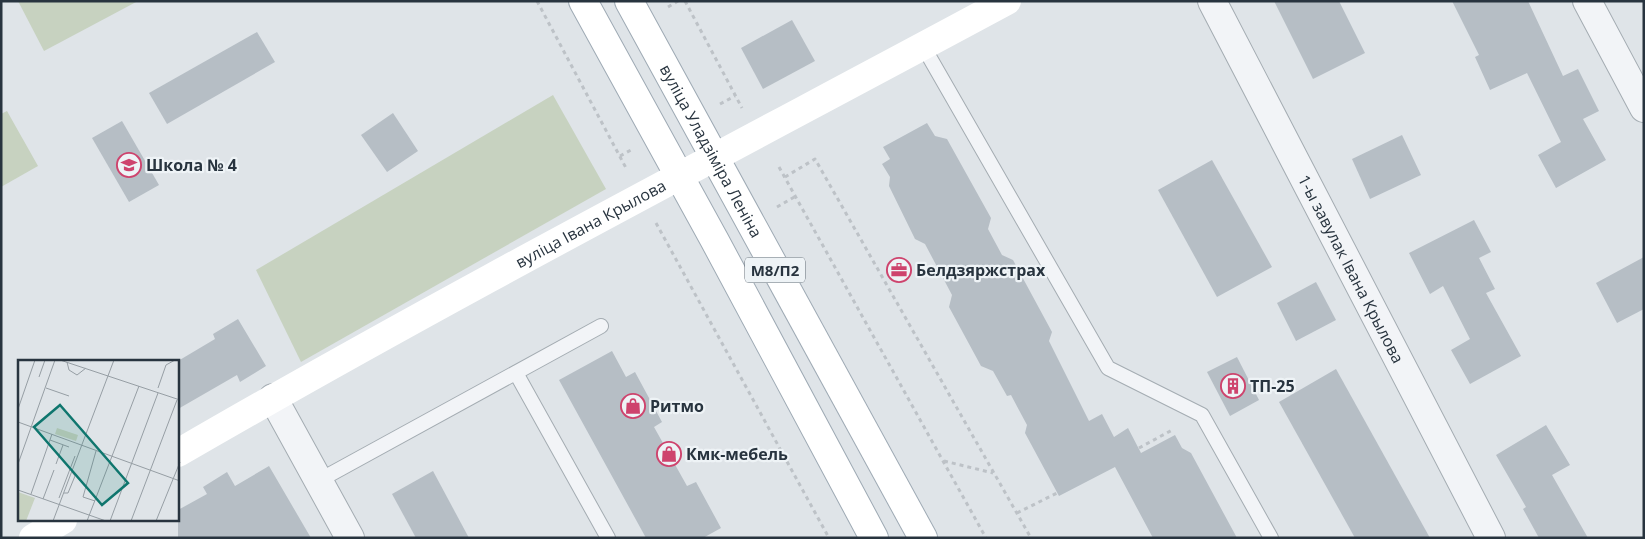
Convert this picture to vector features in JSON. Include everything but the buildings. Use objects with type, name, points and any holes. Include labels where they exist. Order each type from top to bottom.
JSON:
[{"type":"main road","name":"М8/П2","points":[[582,1],[679,176],[874,538]]},
{"type":"main road","name":"вуліца Уладзіміра Леніна","points":[[629,1],[923,538]]},
{"type":"main road","name":"вуліца Івана Крылова","points":[[179,452],[273,398],[679,176],[1007,1]]},
{"type":"main road","points":[[33,538],[60,522]]},
{"type":"street","name":"1-ы завулак Івана Крылова","points":[[1212,1],[1491,538]]},
{"type":"street","points":[[1587,1],[1644,108]]},
{"type":"street","points":[[273,398],[350,538]]},
{"type":"lane","points":[[923,46],[1108,368],[1202,414],[1272,538]]},
{"type":"lane","points":[[318,481],[601,326]]},
{"type":"lane","points":[[516,372],[608,538]]},
{"type":"path","points":[[537,1],[620,156]]},
{"type":"path","points":[[685,1],[743,110]]},
{"type":"path","points":[[715,107],[735,96]]},
{"type":"path","points":[[784,177],[816,159],[1031,538]]},
{"type":"path","points":[[779,167],[986,538]]},
{"type":"path","points":[[774,208],[796,196]]},
{"type":"path","points":[[654,220],[829,538]]},
{"type":"path","points":[[1139,448],[1202,414]]},
{"type":"path","points":[[943,461],[994,473]]},
{"type":"path","points":[[1017,512],[1059,492]]},
{"type":"green space","points":[[18,1],[138,1],[44,51]]},
{"type":"green space","points":[[553,95],[606,189],[301,362],[256,270]]},
{"type":"green space","points":[[7,111],[38,166],[1,187],[1,114]]},
{"type":"place","name":"Школа № 4","points":[[129,165]]},
{"type":"place","name":"Белдзяржстрах","points":[[899,270]]},
{"type":"place","name":"ТП-25","points":[[1233,386]]},
{"type":"place","name":"Ритмо","points":[[633,406]]},
{"type":"place","name":"Кмк-мебель","points":[[669,454]]}]
